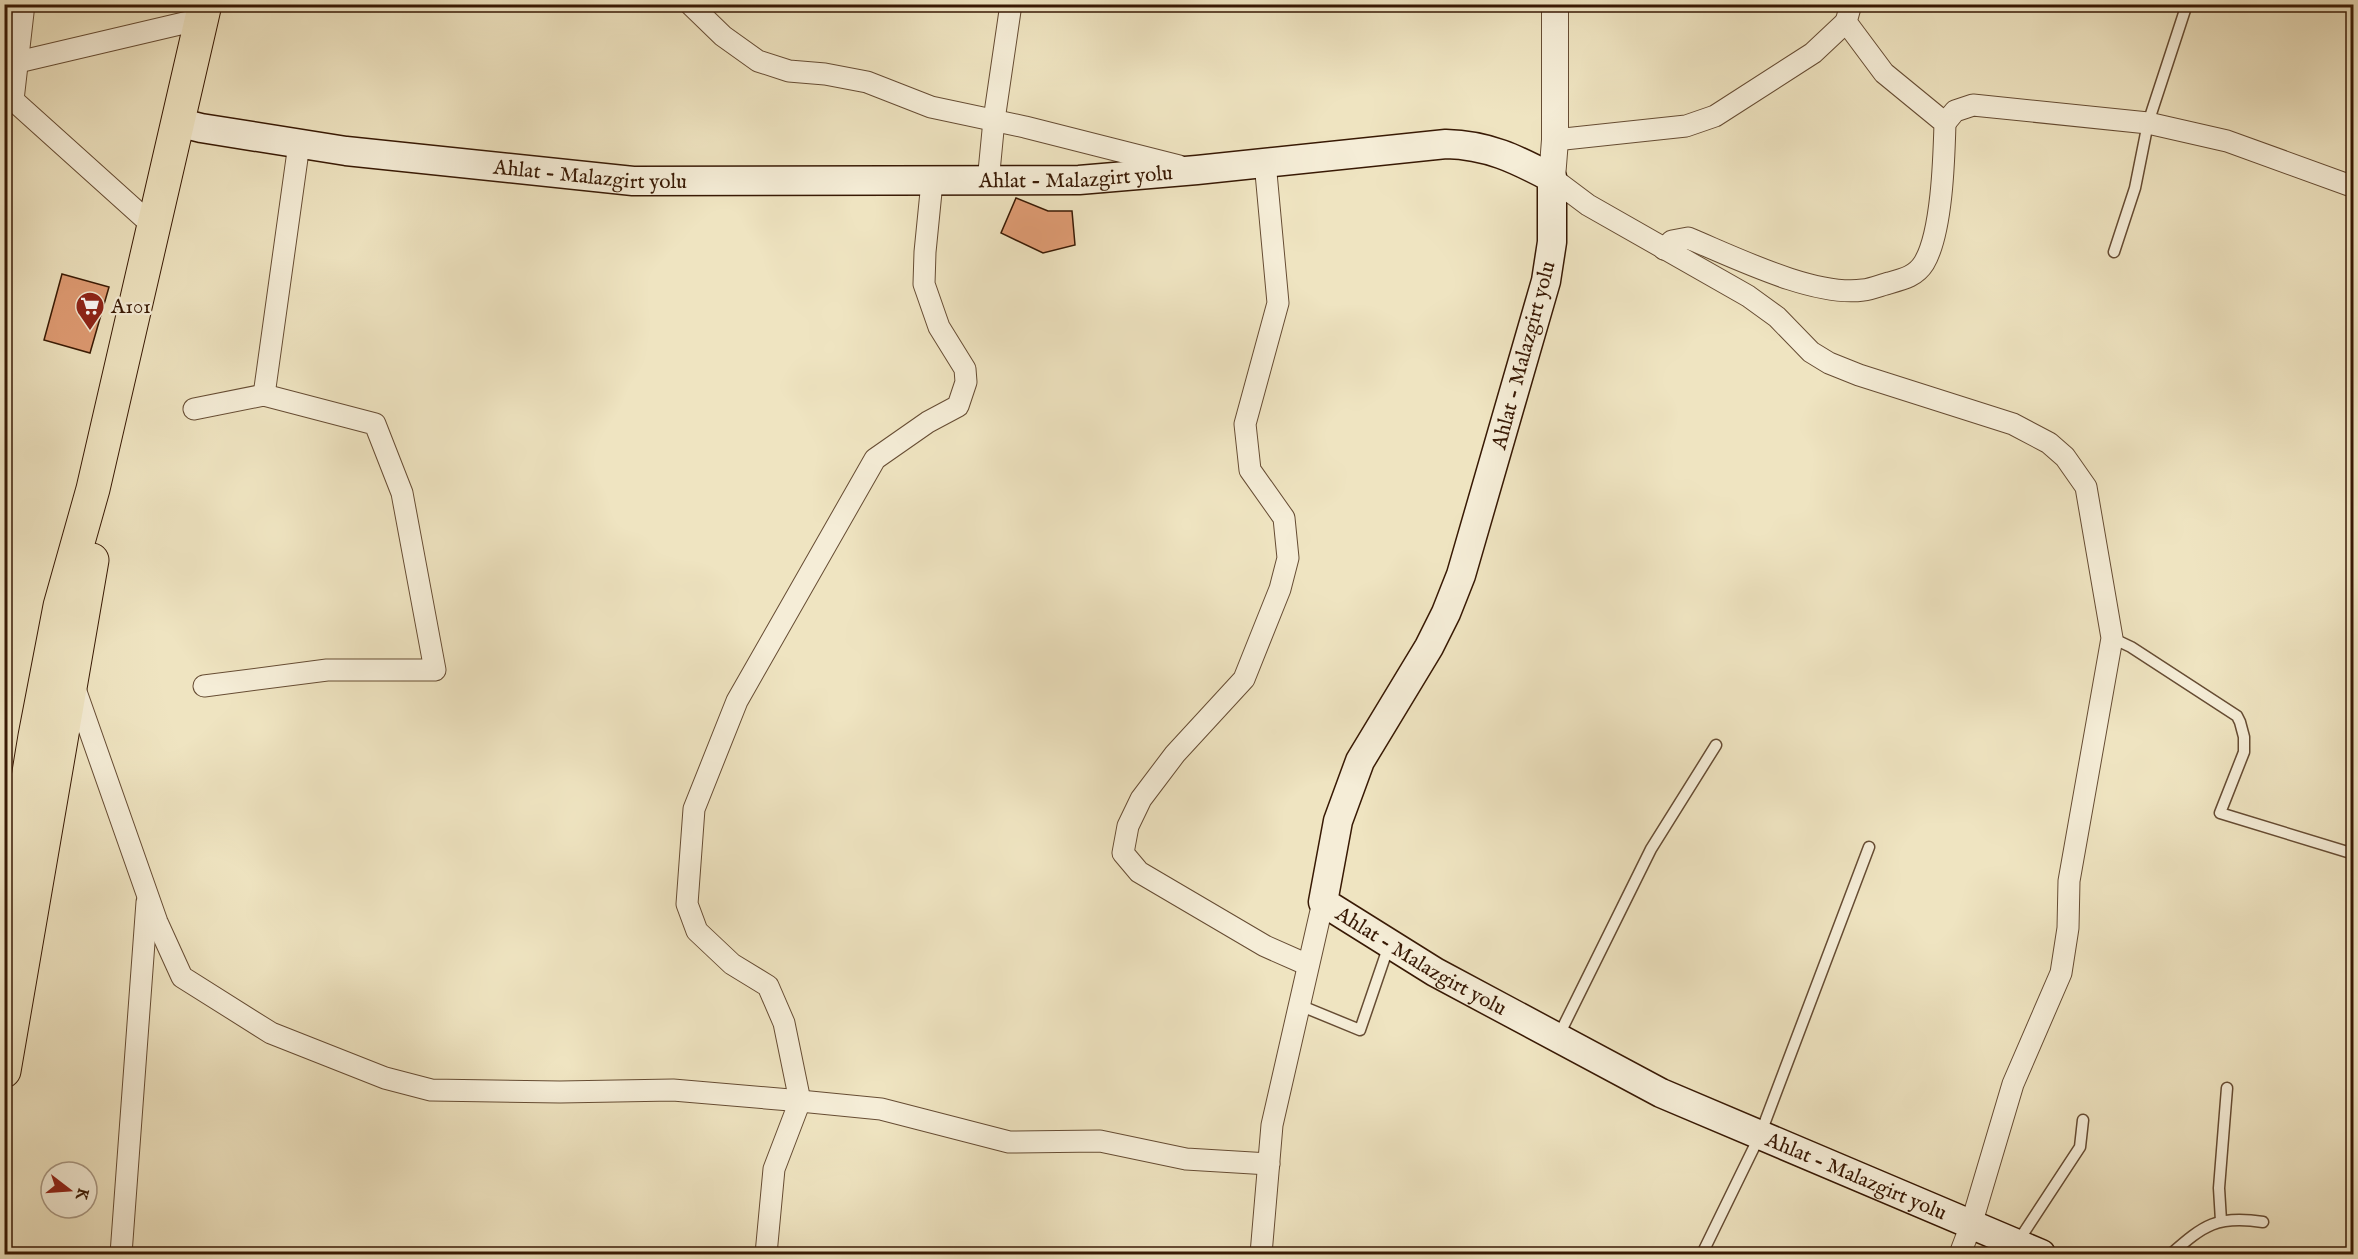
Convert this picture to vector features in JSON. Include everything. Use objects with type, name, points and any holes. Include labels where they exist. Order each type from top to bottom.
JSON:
[{"type":"main road","points":[[4,923],[60,669],[92,562],[93,489],[203,12]]},
{"type":"main road","name":"Ahlat - Malazgirt yolu","points":[[177,122],[346,152],[633,181],[1079,180],[1446,144],[1468,145],[1496,151],[1552,178],[1552,242],[1546,281],[1461,575],[1429,647],[1360,761],[1338,821],[1323,902],[1389,945],[1661,1093],[2029,1249]]},
{"type":"main road","points":[[4,1071],[60,669]]},
{"type":"street","points":[[24,4],[13,75],[13,100],[153,226]]},
{"type":"street","points":[[690,4],[723,36],[758,61],[789,71],[825,74],[867,82],[931,107],[994,120],[1197,170]]},
{"type":"street","points":[[988,182],[994,120],[1011,4]]},
{"type":"street","points":[[1555,4],[1555,140],[1552,178],[1588,205],[1748,296],[1777,317],[1810,352],[1829,363],[1858,375],[2013,424],[2049,443],[2065,457],[2086,487],[2112,638],[2069,881],[2068,928],[2061,973],[2006,1102],[1971,1225],[1960,1254]]},
{"type":"street","points":[[13,75],[203,12]]},
{"type":"street","points":[[1555,140],[1686,126],[1709,119],[1728,110],[1813,53],[1849,13],[1884,73],[1945,123]]},
{"type":"street","points":[[1664,249],[1672,241],[1688,238],[1780,275],[1841,290],[1862,290],[1908,278],[1923,265],[1928,254],[1941,191],[1945,123],[1954,111],[1973,105],[2148,123],[2227,141],[2354,187]]},
{"type":"street","points":[[264,395],[299,144]]},
{"type":"street","points":[[1265,162],[1278,303],[1245,424],[1250,470],[1284,518],[1288,558],[1280,589],[1244,679],[1175,754],[1141,799],[1128,826],[1123,853],[1139,872],[1265,945],[1308,965]]},
{"type":"street","points":[[766,1254],[774,1168],[800,1101],[784,1023],[768,986],[732,964],[696,931],[687,904],[694,809],[737,701],[875,459],[928,422],[958,406],[966,382],[965,369],[939,327],[924,284],[932,182]]},
{"type":"street","points":[[194,409],[264,395],[375,424],[402,493],[435,670],[327,670],[204,686]]},
{"type":"street","points":[[60,669],[157,922],[182,977],[271,1033],[385,1078],[431,1090],[560,1092],[673,1090],[800,1101],[881,1109],[1009,1142],[1100,1141],[1186,1159],[1269,1164]]},
{"type":"street","points":[[122,1254],[147,895]]},
{"type":"street","points":[[1261,1254],[1272,1125],[1323,902]]},
{"type":"lane","points":[[2114,252],[2135,188],[2148,123],[2187,4]]},
{"type":"lane","points":[[2112,638],[2131,647],[2236,716],[2244,737],[2244,752],[2220,813],[2354,854]]},
{"type":"lane","points":[[1558,1038],[1651,849],[1716,745]]},
{"type":"lane","points":[[1702,1254],[1760,1135],[1869,847]]},
{"type":"lane","points":[[1299,1005],[1360,1030],[1389,945]]},
{"type":"lane","points":[[2221,1221],[2218,1188],[2228,1088]]},
{"type":"lane","points":[[2029,1249],[2080,1147],[2083,1120]]},
{"type":"lane","points":[[2171,1254],[2193,1234],[2208,1225],[2240,1218],[2263,1222]]},
{"type":"building","points":[[1016,198],[1048,211],[1072,211],[1075,245],[1043,253],[1001,233]]},
{"type":"building","points":[[62,274],[109,287],[90,353],[44,340]]},
{"type":"place","name":"A101","points":[[90,332]]}]
